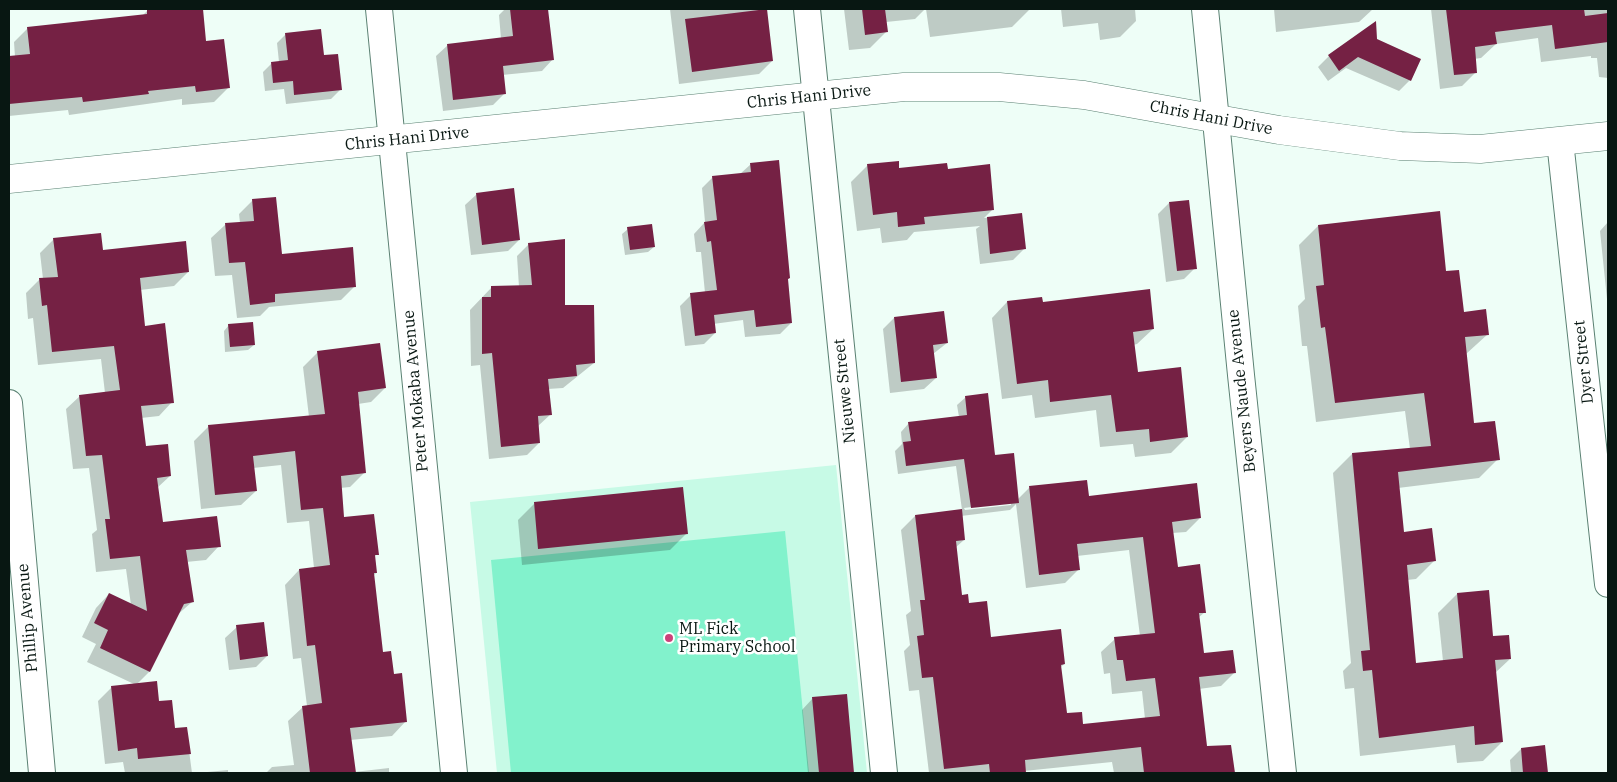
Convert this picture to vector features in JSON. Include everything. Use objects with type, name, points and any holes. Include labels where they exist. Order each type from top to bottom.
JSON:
[{"type":"street","name":"Peter Mokaba Avenue","points":[[379,9],[454,773]]},
{"type":"street","name":"Nieuwe Street","points":[[808,9],[884,773]]},
{"type":"street","name":"Beyers Naude Avenue","points":[[1205,9],[1283,773]]},
{"type":"street","name":"Chris Hani Drive","points":[[9,179],[904,86],[999,87],[1084,95],[1279,130],[1400,146],[1480,149],[1608,136]]},
{"type":"street","name":"Dyer Street","points":[[1560,141],[1608,584]]},
{"type":"street","name":"Phillip Avenue","points":[[9,403],[42,773]]},
{"type":"shaded area","name":"ML Fick Primary School","points":[[836,465],[867,773],[497,773],[470,502]]},
{"type":"green space","name":"ML Fick Primary School","points":[[785,531],[809,773],[511,773],[491,560]]},
{"type":"building","points":[[147,9],[203,9],[206,41],[224,39],[230,88],[196,92],[195,86],[148,91],[149,94],[83,102],[82,97],[9,104],[9,56],[30,54],[27,27],[147,14]]},
{"type":"building","points":[[510,9],[548,9],[554,60],[503,66],[506,94],[453,100],[447,44],[513,36]]},
{"type":"building","points":[[767,9],[773,61],[692,72],[685,19]]},
{"type":"building","points":[[862,9],[885,9],[888,32],[865,35]]},
{"type":"building","points":[[1446,9],[1584,9],[1585,16],[1608,13],[1608,42],[1555,49],[1552,25],[1495,32],[1497,44],[1475,47],[1477,73],[1454,75]]},
{"type":"building","points":[[1376,21],[1377,39],[1421,59],[1411,81],[1358,57],[1339,71],[1328,55]]},
{"type":"building","points":[[321,29],[324,55],[338,54],[342,90],[294,95],[293,81],[273,83],[271,62],[288,60],[285,33]]},
{"type":"building","points":[[779,160],[790,278],[788,279],[792,323],[756,327],[754,310],[714,315],[716,333],[695,336],[690,293],[717,290],[711,241],[707,242],[704,222],[717,220],[712,176],[751,172],[750,163]]},
{"type":"building","points":[[899,161],[899,168],[947,163],[948,169],[990,164],[994,210],[924,217],[925,224],[898,227],[897,212],[873,215],[867,164]]},
{"type":"building","points":[[514,188],[520,240],[482,245],[476,193]]},
{"type":"building","points":[[276,197],[282,254],[353,247],[356,287],[275,294],[275,302],[250,305],[245,262],[229,263],[225,223],[254,221],[252,199]]},
{"type":"building","points":[[1189,200],[1197,269],[1177,271],[1169,202]]},
{"type":"building","points":[[1440,211],[1446,271],[1459,270],[1464,312],[1486,309],[1489,335],[1465,337],[1474,423],[1495,421],[1500,460],[1398,472],[1404,532],[1432,528],[1436,561],[1407,565],[1416,663],[1463,658],[1457,593],[1489,590],[1493,636],[1509,635],[1511,659],[1495,660],[1503,742],[1475,745],[1474,726],[1379,738],[1372,670],[1363,671],[1361,651],[1370,650],[1352,453],[1431,446],[1424,393],[1335,403],[1325,327],[1321,328],[1316,286],[1324,285],[1318,225]]},
{"type":"building","points":[[1022,213],[1026,249],[990,254],[987,217]]},
{"type":"building","points":[[652,224],[655,247],[630,250],[627,227]]},
{"type":"building","points":[[101,233],[103,250],[186,241],[189,272],[140,278],[145,326],[165,323],[174,403],[141,406],[146,446],[168,444],[171,476],[157,478],[163,522],[217,516],[221,547],[186,550],[194,602],[184,604],[150,672],[100,648],[108,630],[94,623],[109,593],[147,611],[140,556],[110,559],[105,519],[110,519],[102,455],[86,456],[79,395],[120,390],[114,346],[52,352],[47,305],[42,306],[39,278],[58,277],[53,238]]},
{"type":"building","points":[[565,239],[565,305],[594,305],[595,363],[576,365],[577,376],[548,379],[552,415],[538,416],[540,443],[501,447],[492,353],[482,354],[482,297],[491,297],[491,286],[532,285],[528,243]]},
{"type":"building","points":[[1150,289],[1154,329],[1133,332],[1138,372],[1181,367],[1188,437],[1150,442],[1149,429],[1116,432],[1111,395],[1050,402],[1048,380],[1017,384],[1007,301],[1042,297],[1043,302]]},
{"type":"building","points":[[944,311],[948,343],[933,345],[937,378],[901,382],[894,317]]},
{"type":"building","points":[[253,322],[255,345],[230,347],[228,324]]},
{"type":"building","points":[[380,343],[386,388],[358,392],[366,473],[341,476],[344,517],[374,514],[379,555],[375,555],[377,573],[374,573],[383,652],[391,651],[394,674],[402,673],[407,722],[350,728],[356,773],[310,773],[302,706],[322,703],[315,645],[307,646],[299,569],[330,565],[323,508],[301,510],[295,451],[253,456],[257,491],[215,495],[208,425],[325,414],[317,351]]},
{"type":"building","points":[[988,393],[995,455],[1014,453],[1019,503],[971,508],[964,459],[906,466],[903,442],[911,441],[908,422],[967,415],[965,396]]},
{"type":"building","points":[[1087,480],[1089,496],[1197,483],[1201,518],[1172,522],[1178,567],[1200,564],[1206,613],[1199,613],[1204,653],[1233,650],[1236,673],[1199,677],[1207,746],[1231,745],[1235,773],[1144,773],[1141,747],[1025,760],[1026,773],[990,773],[989,764],[944,769],[933,677],[922,678],[917,636],[924,635],[920,600],[925,600],[915,515],[962,509],[965,540],[956,541],[962,595],[968,594],[969,603],[987,601],[991,637],[1061,629],[1065,664],[1061,665],[1067,713],[1082,712],[1083,724],[1160,716],[1155,678],[1126,681],[1123,660],[1117,660],[1114,637],[1155,633],[1143,537],[1077,544],[1080,570],[1039,575],[1029,486]]},
{"type":"building","points":[[683,487],[688,534],[538,549],[534,502]]},
{"type":"building","points":[[264,622],[268,656],[240,660],[236,625]]},
{"type":"building","points":[[157,681],[159,701],[172,700],[175,728],[187,727],[191,754],[138,759],[137,748],[118,751],[111,686]]},
{"type":"building","points":[[847,694],[854,773],[819,773],[812,697]]},
{"type":"building","points":[[1545,745],[1548,773],[1523,773],[1521,748]]},
{"type":"place","name":"ML Fick Primary School","points":[[669,638]]}]
